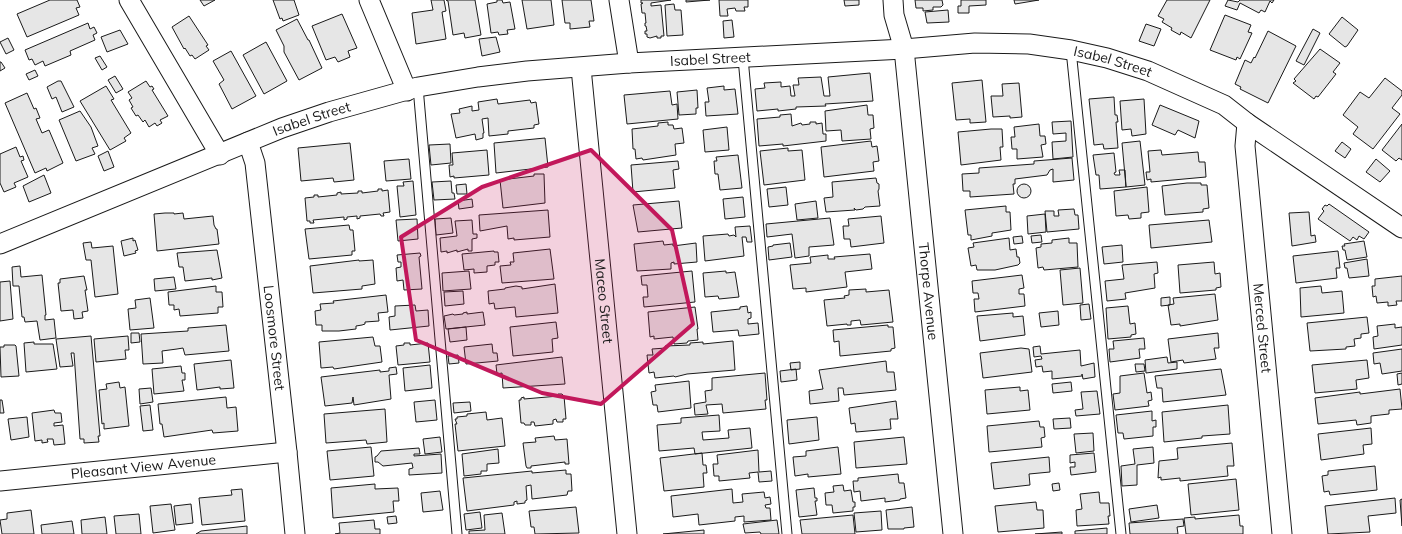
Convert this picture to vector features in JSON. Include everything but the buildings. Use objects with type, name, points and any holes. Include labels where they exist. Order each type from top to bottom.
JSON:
[{"type":"street","points":[[129,0],[220,155]]},
{"type":"street","points":[[369,0],[412,89]]},
{"type":"street","points":[[619,0],[629,63]]},
{"type":"street","name":"Thorpe Avenue","points":[[893,0],[894,15],[904,49],[953,534]]},
{"type":"street","name":"Isabel Street","points":[[0,244],[282,128],[329,112],[412,89],[478,77],[629,63],[904,49],[975,43],[1029,44],[1071,50],[1107,58],[1148,71],[1224,105],[1247,123],[1402,228]]},
{"type":"street","name":"Maceo Street","points":[[581,68],[627,534]]},
{"type":"street","name":"Merced Street","points":[[1247,123],[1246,146],[1282,534]]},
{"type":"street","name":"Loosmore Street","points":[[248,142],[255,163],[295,534]]},
{"type":"street","name":"Pleasant View Avenue","points":[[0,481],[287,452]]},
{"type":"lane","points":[[1071,50],[1121,534]]},
{"type":"lane","points":[[743,58],[787,534]]},
{"type":"lane","points":[[412,89],[457,534]]},
{"type":"highlighted area","points":[[591,150],[672,230],[693,324],[601,404],[542,393],[416,340],[401,237],[482,187]]}]
